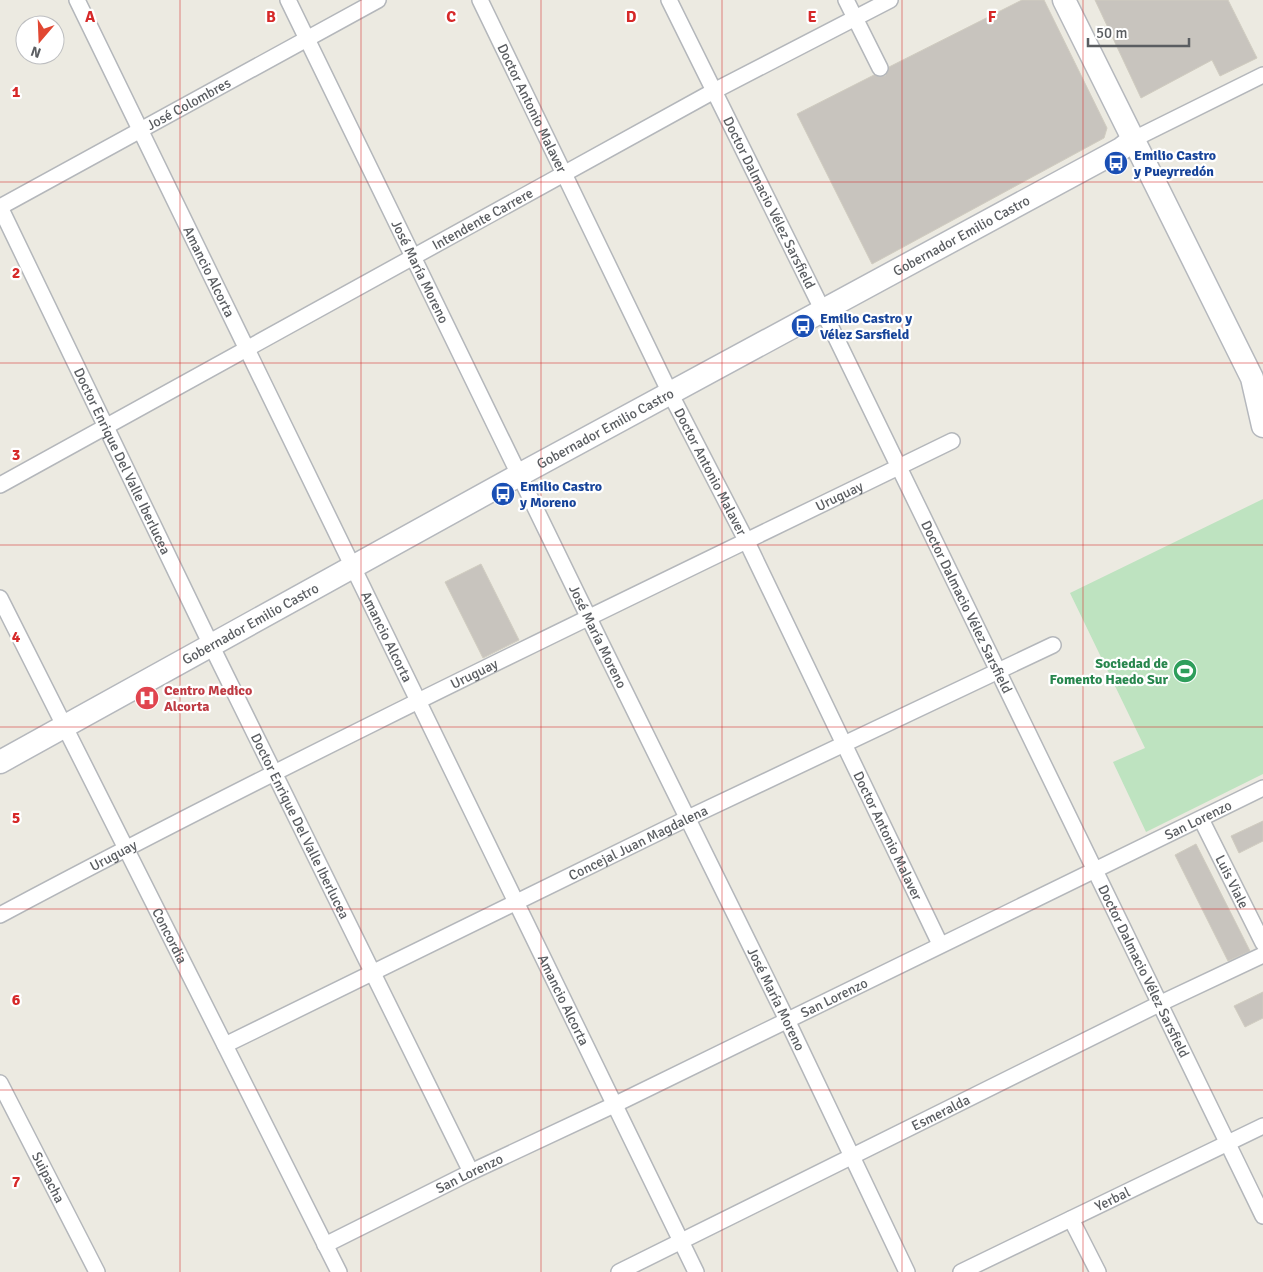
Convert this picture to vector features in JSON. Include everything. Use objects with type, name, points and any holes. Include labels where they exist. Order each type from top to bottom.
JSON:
[{"type":"street","name":"Amancio Alcorta","points":[[77,0],[139,131],[248,349],[352,568],[616,1104],[696,1272]]},
{"type":"street","name":"José María Moreno","points":[[288,0],[787,1020],[851,1158],[907,1272]]},
{"type":"street","name":"José Colombres","points":[[0,207],[378,0]]},
{"type":"street","name":"Doctor Antonio Malaver","points":[[480,0],[670,393],[747,542],[940,944]]},
{"type":"street","name":"Doctor Dalmacio Vélez Sarsfield","points":[[669,0],[823,311],[1094,872],[1229,1143],[1263,1216]]},
{"type":"street","points":[[846,0],[880,68]]},
{"type":"street","name":"Intendente Carrere","points":[[0,485],[714,92],[890,0]]},
{"type":"street","points":[[1064,0],[1252,378],[1261,401],[1263,426]]},
{"type":"street","points":[[1134,139],[1263,75]]},
{"type":"street","name":"Gobernador Emilio Castro","points":[[0,762],[519,475],[1121,149],[1134,139]]},
{"type":"street","name":"Doctor Enrique Del Valle Iberlucea","points":[[0,207],[212,646],[471,1172]]},
{"type":"street","name":"Uruguay","points":[[0,916],[126,848],[275,773],[952,440]]},
{"type":"street","name":"Concordia","points":[[0,598],[339,1272]]},
{"type":"street","name":"Concejal Juan Magdalena","points":[[225,1045],[688,818],[1053,645]]},
{"type":"street","name":"San Lorenzo","points":[[325,1245],[471,1172],[616,1104],[940,944],[1094,872],[1263,788]]},
{"type":"street","name":"Luis Viale","points":[[1201,819],[1263,943]]},
{"type":"street","name":"Esmeralda","points":[[619,1272],[1159,1004],[1263,955]]},
{"type":"street","name":"Suipacha","points":[[0,1083],[97,1272]]},
{"type":"street","name":"Yerbal","points":[[961,1272],[1263,1126]]},
{"type":"street","points":[[1071,1219],[1098,1272]]},
{"type":"green space","name":"Sociedad de Fomento Haedo Sur","points":[[1263,499],[1263,774],[1146,832],[1113,762],[1145,748],[1070,593]]},
{"type":"building","points":[[1022,0],[1044,0],[1107,128],[1104,138],[872,264],[797,114],[874,75],[885,76],[889,67]]},
{"type":"building","points":[[1095,0],[1228,0],[1257,58],[1220,76],[1212,60],[1141,98]]},
{"type":"building","points":[[481,564],[519,640],[483,658],[445,582]]},
{"type":"building","points":[[1263,821],[1263,841],[1239,853],[1231,836]]},
{"type":"building","points":[[1196,844],[1250,951],[1228,961],[1175,855]]},
{"type":"building","points":[[1263,992],[1263,1018],[1245,1027],[1234,1006]]},
{"type":"place","name":"Emilio Castro y Pueyrredón","points":[[1116,163]]},
{"type":"place","name":"Emilio Castro y Vélez Sarsfield","points":[[803,326]]},
{"type":"place","name":"Emilio Castro y Moreno","points":[[503,494]]},
{"type":"place","name":"Sociedad de Fomento Haedo Sur","points":[[1185,671]]},
{"type":"place","name":"Centro Medico Alcorta","points":[[147,698]]}]
